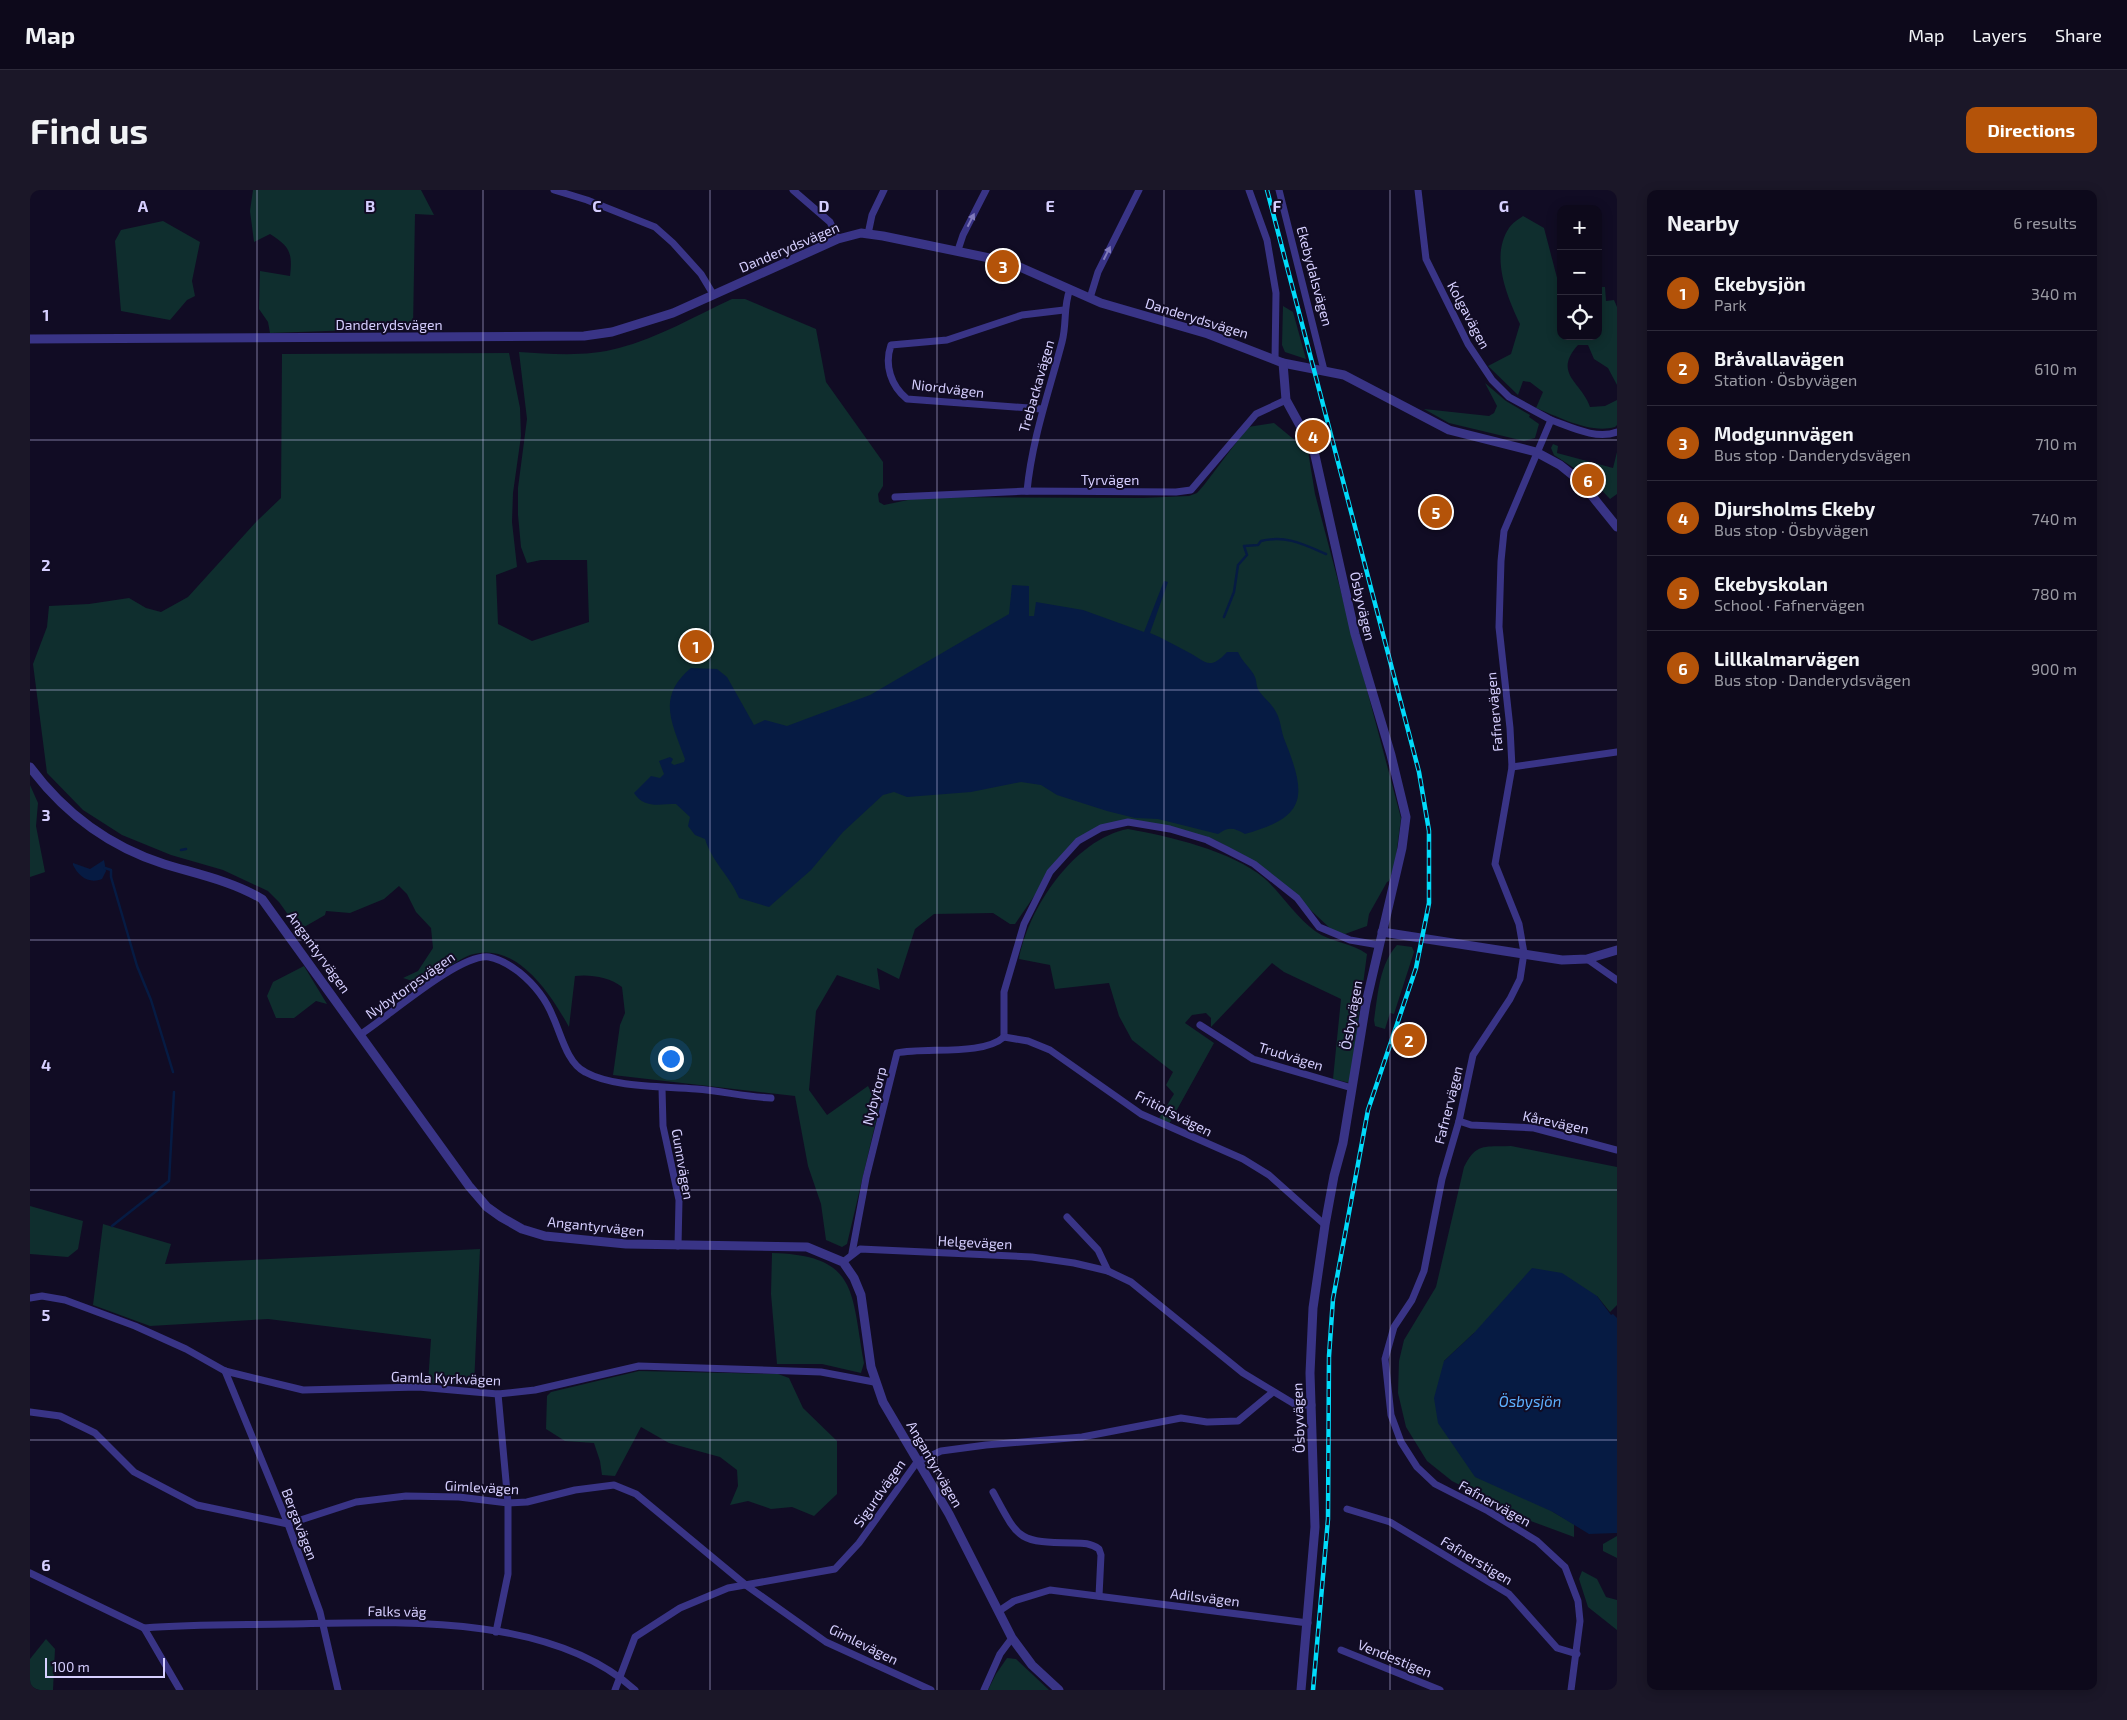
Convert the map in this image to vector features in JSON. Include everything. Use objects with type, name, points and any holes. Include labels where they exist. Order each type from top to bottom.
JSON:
[{"type":"street","points":[[554,190],[587,200],[655,227],[674,243],[700,274],[713,294]]},
{"type":"street","points":[[793,190],[830,222],[838,239]]},
{"type":"street","points":[[868,234],[872,215],[884,190]]},
{"type":"street","points":[[958,250],[963,235],[986,190]]},
{"type":"street","points":[[1090,298],[1098,272],[1139,190]]},
{"type":"street","points":[[1249,190],[1267,240],[1276,293],[1279,361]]},
{"type":"street","name":"Ekebydalsvägen","points":[[1279,190],[1324,370]]},
{"type":"street","name":"Kolgavägen","points":[[1418,190],[1426,259],[1468,344],[1492,380],[1509,397],[1551,420],[1596,434],[1606,435],[1617,432]]},
{"type":"street","name":"Danderydsvägen","points":[[30,339],[584,336],[612,332],[673,313],[838,239],[861,233],[958,250],[1022,268],[1090,298],[1132,313],[1208,334],[1279,361],[1324,370],[1353,379],[1450,430],[1536,452],[1560,465],[1580,481],[1617,527]]},
{"type":"street","name":"Trebackavägen","points":[[1027,491],[1033,444],[1063,339],[1064,310],[1070,289]]},
{"type":"street","name":"Niordvägen","points":[[1042,409],[908,399],[895,385],[889,369],[887,356],[891,345],[947,340],[1022,315],[1039,311],[1064,310]]},
{"type":"street","name":"Ösbyvägen","points":[[1279,361],[1286,400],[1314,451],[1355,634],[1391,755],[1406,817],[1402,848],[1366,1003],[1352,1088],[1325,1225],[1313,1308],[1312,1405],[1315,1527],[1301,1690]]},
{"type":"street","name":"Tyrvägen","points":[[895,497],[1027,491],[1176,492],[1191,490],[1256,414],[1286,400]]},
{"type":"street","name":"Fafnervägen","points":[[1551,420],[1504,531],[1501,561],[1498,627],[1510,728],[1512,767],[1495,864],[1519,924],[1524,953],[1520,979],[1510,999],[1473,1056],[1442,1180],[1424,1271],[1412,1300],[1394,1327],[1384,1358],[1391,1415],[1401,1442],[1417,1467],[1435,1484],[1488,1511],[1537,1541],[1565,1566],[1578,1600],[1580,1621],[1571,1690]]},
{"type":"street","points":[[1512,767],[1617,752]]},
{"type":"street","name":"Angantyrvägen","points":[[30,767],[66,809],[92,830],[116,845],[222,882],[262,899],[469,1186],[487,1207],[500,1217],[522,1229],[545,1236],[626,1244],[807,1247],[843,1262],[854,1278],[860,1295],[874,1382],[917,1462],[949,1514],[1012,1638],[1032,1665],[1059,1690]]},
{"type":"street","points":[[1004,1037],[1004,992],[1024,924],[1050,872],[1078,841],[1101,828],[1128,822],[1170,829],[1207,840],[1254,864],[1297,898],[1319,927],[1350,940],[1379,945]]},
{"type":"street","points":[[1382,932],[1562,960],[1587,959],[1617,950]]},
{"type":"street","name":"Nybytorpsvägen","points":[[361,1034],[468,960],[488,957],[501,961],[516,970],[541,994],[569,1054],[583,1072],[604,1080],[662,1088],[694,1088],[749,1097],[771,1098]]},
{"type":"street","points":[[1587,959],[1617,980]]},
{"type":"street","name":"Trudvägen","points":[[1200,1025],[1253,1059],[1352,1088]]},
{"type":"street","name":"Fritiofsvägen","points":[[1004,1037],[1028,1041],[1050,1050],[1141,1114],[1243,1159],[1269,1175],[1325,1225]]},
{"type":"street","name":"Nybytorp","points":[[852,1253],[866,1178],[897,1053],[978,1047],[996,1044],[1004,1037]]},
{"type":"street","name":"Gunnvägen","points":[[662,1088],[663,1126],[678,1200],[678,1246]]},
{"type":"street","name":"Kårevägen","points":[[1458,1121],[1471,1125],[1534,1128],[1617,1150]]},
{"type":"street","points":[[1067,1217],[1098,1250],[1108,1271]]},
{"type":"street","name":"Helgevägen","points":[[852,1253],[860,1249],[1032,1257],[1074,1263],[1108,1271],[1131,1282],[1243,1373],[1296,1405],[1312,1405]]},
{"type":"street","points":[[843,1262],[852,1253]]},
{"type":"street","name":"Gamla Kyrkvägen","points":[[30,1298],[42,1296],[65,1300],[135,1326],[186,1349],[225,1371],[303,1390],[418,1387],[498,1394],[535,1390],[639,1366],[821,1372],[874,1382]]},
{"type":"street","name":"Bergavägen","points":[[225,1371],[288,1524],[323,1623],[338,1690]]},
{"type":"street","name":"Sigurdvägen","points":[[616,1690],[635,1637],[680,1608],[728,1588],[835,1569],[859,1543],[917,1462],[941,1451],[986,1444],[1082,1437],[1181,1418],[1207,1422],[1238,1421],[1273,1392]]},
{"type":"street","points":[[496,1632],[508,1574],[508,1503],[498,1394]]},
{"type":"street","name":"Gimlevägen","points":[[30,1412],[60,1416],[95,1433],[134,1472],[197,1505],[288,1524],[356,1502],[406,1496],[459,1497],[508,1503],[527,1502],[575,1490],[614,1485],[636,1494],[747,1586],[826,1642],[931,1690]]},
{"type":"street","points":[[993,1492],[1011,1524],[1026,1540],[1085,1543],[1099,1548],[1101,1555],[1098,1596]]},
{"type":"street","name":"Fafnerstigen","points":[[1347,1509],[1390,1522],[1509,1594],[1557,1648],[1577,1654]]},
{"type":"street","points":[[30,1574],[144,1628],[180,1690]]},
{"type":"street","name":"Adilsvägen","points":[[999,1611],[1014,1602],[1050,1590],[1308,1623]]},
{"type":"street","name":"Falks väg","points":[[144,1628],[419,1622],[496,1632],[574,1650],[621,1677],[635,1690]]},
{"type":"street","points":[[984,1690],[1000,1654],[1012,1638]]},
{"type":"street","name":"Vendestigen","points":[[1340,1650],[1440,1690]]},
{"type":"green space","points":[[253,190],[421,190],[434,215],[415,214],[413,328],[270,333],[268,322],[259,309],[260,271],[290,276],[291,261],[288,250],[282,242],[270,234],[254,242],[250,211]]},
{"type":"green space","points":[[1523,216],[1544,228],[1557,278],[1557,340],[1602,340],[1602,287],[1605,287],[1606,301],[1614,300],[1617,307],[1617,385],[1608,368],[1594,359],[1588,345],[1578,345],[1571,355],[1568,371],[1590,407],[1605,406],[1617,400],[1617,425],[1615,427],[1605,429],[1585,426],[1536,408],[1543,392],[1530,382],[1523,381],[1518,395],[1488,366],[1511,354],[1520,324],[1510,302],[1502,276],[1501,264],[1503,239],[1514,223]]},
{"type":"green space","points":[[163,221],[200,242],[192,281],[195,296],[187,300],[170,320],[121,311],[115,241],[121,230]]},
{"type":"green space","points":[[732,299],[745,299],[816,329],[826,382],[883,462],[883,486],[878,494],[879,502],[884,505],[922,497],[1143,498],[1189,496],[1197,493],[1204,485],[1248,427],[1274,423],[1308,451],[1315,494],[1401,818],[1395,864],[1389,881],[1369,914],[1367,926],[1345,934],[1333,931],[1287,888],[1245,856],[1215,840],[1130,823],[1095,832],[1076,847],[1037,892],[1015,924],[1010,924],[993,913],[934,914],[915,929],[899,979],[877,968],[880,990],[837,975],[816,1011],[809,1090],[827,1115],[868,1086],[879,1108],[847,1244],[842,1247],[826,1240],[821,1204],[808,1166],[795,1096],[613,1075],[620,1025],[625,1013],[622,987],[606,979],[587,975],[575,976],[569,1027],[552,999],[530,973],[517,962],[502,955],[487,952],[470,955],[452,965],[425,985],[403,978],[418,971],[433,948],[431,928],[416,912],[407,894],[399,886],[384,899],[350,913],[326,911],[325,915],[299,930],[279,902],[268,891],[223,870],[171,855],[122,835],[83,810],[47,773],[33,664],[47,627],[49,606],[89,604],[129,598],[146,608],[161,612],[188,597],[257,521],[281,498],[282,354],[509,353],[520,408],[521,436],[513,493],[512,522],[517,567],[496,575],[498,624],[532,641],[589,622],[587,560],[541,560],[527,563],[521,547],[518,488],[527,419],[519,352],[582,354],[607,351],[634,344],[662,333]]},
{"type":"green space","points":[[1283,306],[1293,312],[1306,359],[1285,352],[1282,345]]},
{"type":"green space","points":[[1485,383],[1506,401],[1530,415],[1529,417],[1539,424],[1535,438],[1524,441],[1449,423],[1424,409],[1489,416],[1494,413],[1497,406]]},
{"type":"green space","points":[[1553,444],[1558,446],[1557,453],[1613,468],[1617,452],[1617,494],[1610,499],[1591,479],[1554,455],[1551,448]]},
{"type":"green space","points":[[30,785],[38,803],[36,826],[45,872],[30,877]]},
{"type":"green space","points":[[1128,829],[1199,846],[1251,868],[1264,878],[1301,919],[1315,931],[1327,938],[1355,947],[1367,954],[1350,1083],[1333,1079],[1341,999],[1284,972],[1272,963],[1211,1027],[1211,1018],[1206,1013],[1192,1015],[1185,1023],[1214,1043],[1169,1124],[1158,1120],[1174,1094],[1166,1085],[1173,1072],[1132,1040],[1119,1016],[1109,983],[1055,989],[1050,965],[1019,959],[1032,919],[1043,899],[1072,861],[1089,846],[1108,835]]},
{"type":"green space","points":[[1397,945],[1412,947],[1414,952],[1394,1014],[1390,1013],[1385,1029],[1375,1026],[1374,1020],[1383,971],[1386,962]]},
{"type":"green space","points":[[304,966],[327,1004],[316,1001],[294,1018],[276,1018],[267,996],[273,982]]},
{"type":"green space","points":[[1488,1146],[1511,1146],[1617,1167],[1617,1305],[1610,1312],[1597,1296],[1474,1333],[1444,1361],[1553,1512],[1574,1524],[1574,1537],[1528,1520],[1452,1481],[1427,1461],[1406,1427],[1398,1393],[1399,1361],[1404,1340],[1436,1287],[1464,1167],[1468,1159],[1478,1150]]},
{"type":"green space","points":[[30,1206],[83,1221],[78,1249],[68,1257],[30,1254]]},
{"type":"green space","points":[[103,1224],[171,1244],[165,1264],[480,1249],[474,1386],[428,1383],[431,1339],[268,1319],[150,1326],[93,1305]]},
{"type":"green space","points":[[772,1253],[800,1255],[821,1261],[836,1270],[846,1282],[852,1298],[864,1363],[861,1373],[822,1364],[777,1364],[771,1294]]},
{"type":"green space","points":[[639,1371],[778,1374],[789,1378],[803,1408],[837,1441],[837,1494],[814,1516],[792,1507],[771,1509],[748,1501],[730,1505],[738,1486],[737,1470],[720,1457],[669,1443],[641,1427],[615,1476],[602,1475],[594,1443],[565,1441],[546,1429],[547,1396],[551,1392]]},
{"type":"green space","points":[[1617,1536],[1617,1558],[1603,1551],[1603,1544]]},
{"type":"green space","points":[[1582,1571],[1597,1579],[1606,1597],[1617,1600],[1617,1630],[1588,1607],[1579,1579]]},
{"type":"green space","points":[[46,1639],[55,1649],[53,1690],[38,1690],[30,1686],[30,1659]]},
{"type":"green space","points":[[1007,1658],[1016,1659],[1049,1690],[988,1690]]},
{"type":"water","points":[[1164,581],[1168,582],[1150,633],[1210,663],[1215,662],[1227,652],[1238,652],[1254,674],[1259,691],[1278,715],[1297,776],[1298,790],[1296,802],[1291,812],[1265,827],[1245,834],[1232,829],[1218,834],[1158,819],[1135,818],[1107,811],[1057,795],[1041,785],[1021,782],[971,792],[907,797],[894,792],[883,795],[843,832],[811,870],[769,907],[739,898],[712,855],[705,839],[695,835],[688,826],[690,817],[676,804],[647,804],[634,793],[651,776],[660,778],[664,774],[659,761],[670,757],[673,759],[671,763],[674,765],[684,762],[685,759],[672,722],[670,700],[673,689],[691,668],[717,669],[727,677],[754,725],[765,720],[787,726],[870,695],[1009,614],[1012,585],[1029,586],[1029,616],[1034,616],[1036,602],[1083,610],[1144,632]]},
{"type":"water","points":[[104,860],[106,871],[102,879],[93,881],[81,876],[73,865],[73,863],[90,869]]},
{"type":"water","name":"Ösbysjön","points":[[1532,1268],[1562,1273],[1597,1296],[1611,1315],[1613,1314],[1617,1318],[1617,1533],[1589,1534],[1553,1512],[1475,1477],[1438,1423],[1434,1398],[1444,1361],[1474,1333]]},
{"type":"waterway","points":[[1224,617],[1234,592],[1238,565],[1247,555],[1244,546],[1258,545],[1261,541],[1278,539],[1302,544],[1326,554]]},
{"type":"waterway","points":[[181,850],[186,849]]},
{"type":"waterway","points":[[105,868],[111,870],[111,877],[137,966],[151,1000],[173,1072]]},
{"type":"waterway","points":[[112,1226],[169,1181],[174,1092]]},
{"type":"railway","points":[[1267,190],[1419,772],[1429,831],[1429,903],[1416,968],[1368,1110],[1333,1299],[1329,1356],[1328,1519],[1313,1690]]},
{"type":"place","name":"Modgunnvägen","points":[[1003,266]]},
{"type":"place","name":"Djursholms Ekeby","points":[[1313,436]]},
{"type":"place","name":"Lillkalmarvägen","points":[[1588,480]]},
{"type":"place","name":"Ekebyskolan","points":[[1436,512]]},
{"type":"place","name":"Ekebysjön","points":[[696,646]]},
{"type":"place","name":"Bråvallavägen","points":[[1409,1040]]}]
